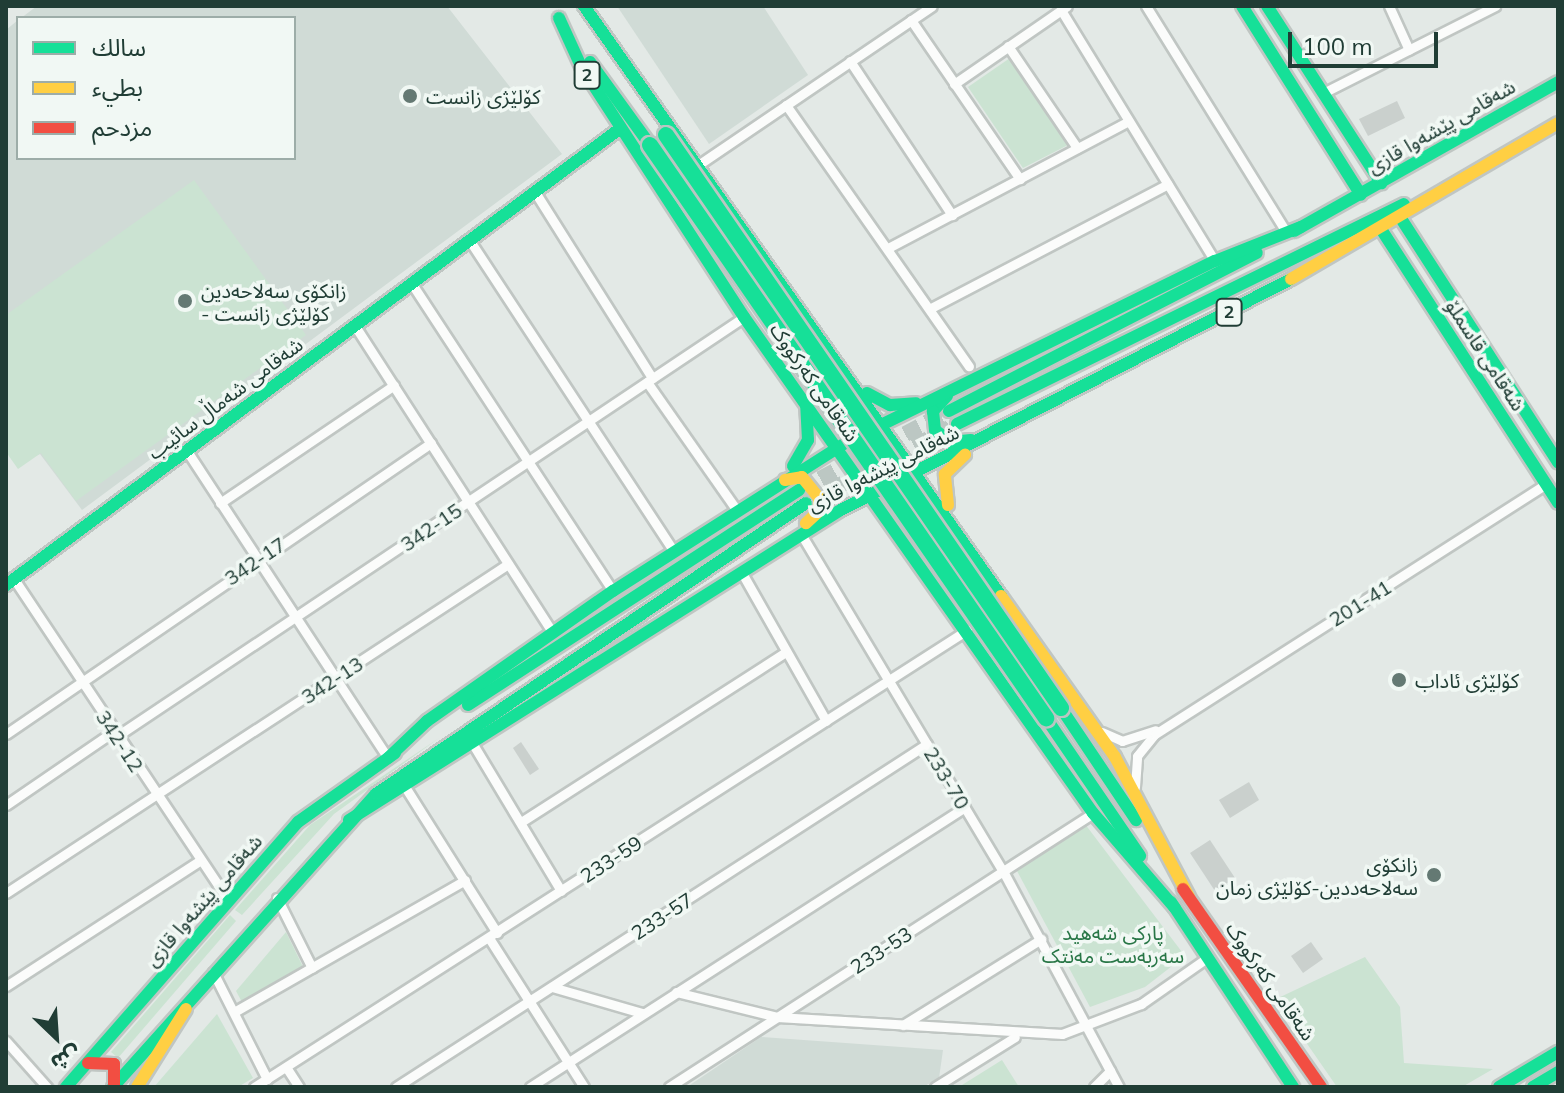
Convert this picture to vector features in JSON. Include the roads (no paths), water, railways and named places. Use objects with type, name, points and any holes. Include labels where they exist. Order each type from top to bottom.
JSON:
[{"type":"main road","points":[[1242,6],[1361,195]]},
{"type":"main road","points":[[1267,6],[1381,183]]},
{"type":"main road","name":"شەقامی کەرکووک","points":[[585,8],[666,135],[1061,708],[1182,902]]},
{"type":"main road","name":"شەقامی کەرکووک","points":[[585,8],[831,345],[910,469],[957,526],[1090,721],[1141,812],[1207,958],[1293,1087]]},
{"type":"main road","name":"شەقامی کەرکووک","points":[[555,12],[621,128],[744,317],[824,428],[844,449],[883,515],[967,630],[1093,813],[1182,902]]},
{"type":"main road","name":"شەقامی کەرکووک","points":[[555,12],[1046,718],[1321,1087]]},
{"type":"main road","name":"شەقامی پێشەوا قازی","points":[[1453,183],[953,418],[1293,229],[1361,195],[1558,82]]},
{"type":"main road","name":"شەقامی پێشەوا قازی","points":[[349,820],[407,790],[870,491],[910,469],[942,460],[999,431],[1381,229],[1453,183],[1558,123]]},
{"type":"main road","name":"شەقامی شەماڵ سائیب","points":[[10,582],[621,128]]},
{"type":"main road","points":[[1333,151],[1353,139]]},
{"type":"main road","name":"شەقامی قاسملۆ","points":[[1400,217],[1558,462]]},
{"type":"main road","name":"شەقامی پێشەوا قازی","points":[[388,758],[427,721],[613,591],[804,465],[885,428],[913,409],[946,393],[973,372],[1215,261],[1293,229]]},
{"type":"main road","name":"شەقامی قاسملۆ","points":[[1381,229],[1558,503]]},
{"type":"main road","points":[[1435,311],[1453,299]]},
{"type":"main road","points":[[788,378],[811,396],[831,392],[841,370],[831,345]]},
{"type":"main road","points":[[973,372],[938,403],[935,430],[956,443],[999,431]]},
{"type":"main road","points":[[862,390],[898,406],[946,393]]},
{"type":"main road","points":[[774,483],[806,448],[802,398]]},
{"type":"main road","points":[[870,491],[885,428]]},
{"type":"main road","points":[[957,526],[942,493],[945,474],[999,431]]},
{"type":"main road","name":"2","points":[[844,449],[878,459]]},
{"type":"main road","points":[[878,459],[910,469]]},
{"type":"main road","points":[[746,570],[821,507],[800,476],[759,494]]},
{"type":"main road","name":"شەقامی پێشەوا قازی","points":[[66,1087],[298,822],[388,758],[803,496],[457,738],[349,820],[113,1087]]},
{"type":"main road","points":[[839,511],[868,506],[883,515]]},
{"type":"main road","points":[[918,563],[916,537],[935,524],[953,529],[974,553]]},
{"type":"main road","points":[[137,1087],[190,1000]]},
{"type":"main road","points":[[1499,1087],[1558,1052]]},
{"type":"main road","points":[[85,1066],[110,1060],[118,1074],[113,1087]]},
{"type":"main road","points":[[1533,1087],[1553,1079]]},
{"type":"street","points":[[701,163],[932,6]]},
{"type":"street","points":[[1146,6],[1293,229]]},
{"type":"street","points":[[1389,6],[1409,50]]},
{"type":"street","points":[[1323,93],[1495,6]]},
{"type":"street","points":[[954,84],[1064,8],[1215,261]]},
{"type":"street","points":[[911,20],[1020,179]]},
{"type":"street","points":[[1008,46],[1077,148]]},
{"type":"street","points":[[850,61],[952,215]]},
{"type":"street","points":[[786,105],[973,372]]},
{"type":"street","points":[[888,248],[1129,121]]},
{"type":"street","points":[[931,308],[1168,184]]},
{"type":"street","points":[[535,192],[650,380],[736,509]]},
{"type":"street","points":[[470,241],[674,552]]},
{"type":"street","points":[[412,284],[613,591]]},
{"type":"street","name":"342-15","points":[[6,805],[296,617],[744,317]]},
{"type":"street","points":[[355,326],[553,633]]},
{"type":"street","points":[[220,503],[394,385]]},
{"type":"street","name":"342-17","points":[[6,734],[431,443]]},
{"type":"street","points":[[187,451],[388,758]]},
{"type":"street","name":"201-41","points":[[1141,812],[1137,756],[1173,722],[1546,484]]},
{"type":"street","name":"233-70","points":[[801,534],[1003,871],[1119,1087]]},
{"type":"street","name":"342-13","points":[[6,893],[508,564]]},
{"type":"street","points":[[746,570],[786,652],[826,721]]},
{"type":"street","name":"342-12","points":[[10,582],[81,681],[199,861],[229,901]]},
{"type":"street","name":"233-59","points":[[254,1087],[967,630]]},
{"type":"street","points":[[521,822],[786,652]]},
{"type":"street","name":"201-41","points":[[1090,721],[1122,741],[1173,722]]},
{"type":"street","name":"233-57","points":[[396,1087],[927,744]]},
{"type":"street","points":[[474,746],[561,891]]},
{"type":"street","points":[[407,790],[465,880],[529,1001],[584,1087]]},
{"type":"street","points":[[530,1087],[965,807]]},
{"type":"street","name":"233-53","points":[[669,1087],[1093,813]]},
{"type":"street","points":[[6,986],[199,861]]},
{"type":"street","points":[[234,1012],[465,880]]},
{"type":"street","points":[[277,898],[312,968]]},
{"type":"street","points":[[903,1025],[1041,939]]},
{"type":"street","points":[[676,992],[777,1017],[903,1025],[1015,1037],[1085,1028],[1141,1004],[1207,958]]},
{"type":"street","points":[[213,972],[267,1079]]},
{"type":"street","points":[[552,987],[642,1013]]},
{"type":"street","points":[[935,1087],[1015,1037]]},
{"type":"street","points":[[6,1041],[47,1087]]},
{"type":"street","points":[[286,1067],[299,1087]]},
{"type":"street","points":[[1094,1087],[1110,1071]]},
{"type":"tunnel","points":[[799,490],[949,411]]},
{"type":"tunnel","points":[[808,502],[957,424]]},
{"type":"place","name":"کۆلێژی زانست","points":[[410,96]]},
{"type":"place","name":"زانکۆی سەلاحەدین - کۆلێژی زانست","points":[[185,301]]},
{"type":"place","name":"کۆلێژی ئاداب","points":[[1399,680]]},
{"type":"place","name":"زانکۆی سەلاحەددین-کۆلێژی زمان","points":[[1434,875]]},
{"type":"park label","name":"پارکی شەهید سەربەست مەنتک","points":[[1113,944]]}]
